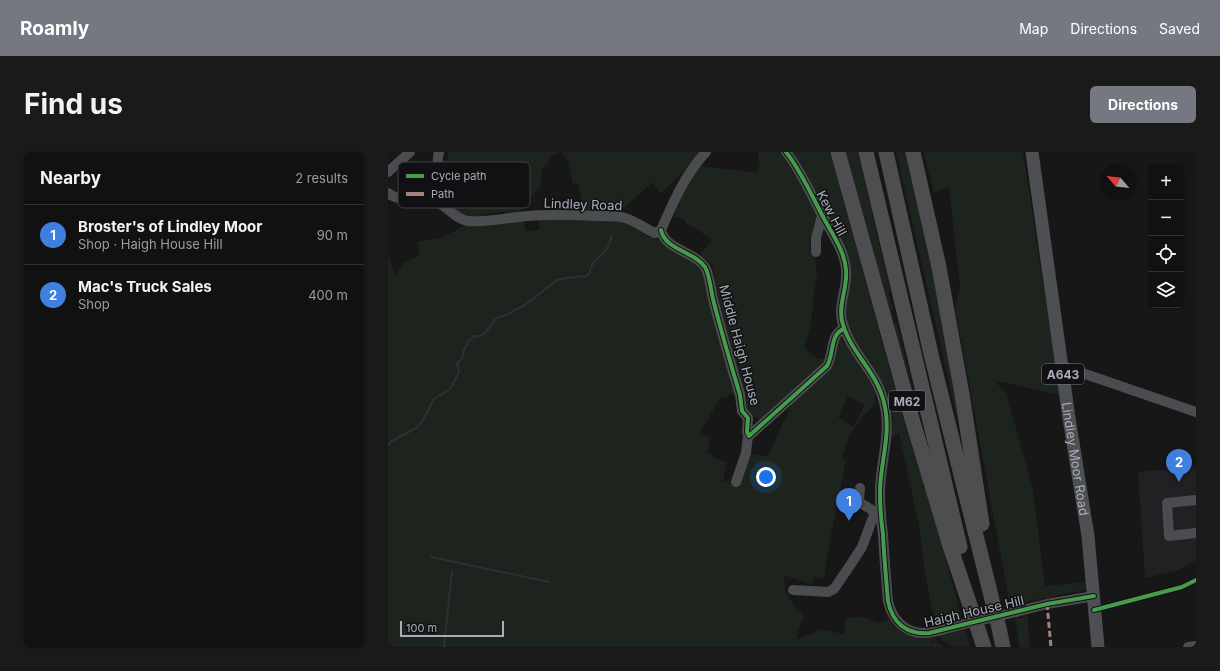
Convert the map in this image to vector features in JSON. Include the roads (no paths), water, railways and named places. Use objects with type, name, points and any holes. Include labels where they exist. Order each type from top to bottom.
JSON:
[{"type":"highway","name":"M62","points":[[838,152],[912,419],[950,546],[984,647]]},
{"type":"highway","name":"M62","points":[[866,152],[984,647]]},
{"type":"highway","name":"M62","points":[[886,152],[933,362],[1003,647]]},
{"type":"highway","name":"M62","points":[[913,152],[938,267],[952,342],[999,628]]},
{"type":"main road","name":"Lindley Moor Road","points":[[1032,152],[1069,418],[1088,536],[1098,647]]},
{"type":"street","points":[[399,162],[410,152]]},
{"type":"street","points":[[438,162],[439,152]]},
{"type":"street","points":[[661,230],[679,190],[697,162],[706,152]]},
{"type":"street","name":"Kew Hill","points":[[786,152],[801,176],[842,252],[846,264],[846,280],[841,312]]},
{"type":"street","points":[[388,172],[398,163]]},
{"type":"street","name":"Lindley Road","points":[[388,193],[398,198]]},
{"type":"street","name":"Lindley Road","points":[[447,208],[466,221],[535,215],[602,216],[626,218],[655,232],[661,230]]},
{"type":"street","points":[[816,252],[816,238],[822,216]]},
{"type":"street","name":"Middle Haigh House","points":[[661,230],[662,235],[667,240],[699,261],[706,270],[711,293],[740,395],[742,410],[748,418],[746,432],[749,436],[827,366],[830,361],[836,335],[839,331],[844,329]]},
{"type":"street","name":"Haigh House Hill","points":[[841,312],[844,329],[877,381],[886,408],[887,425],[881,472],[878,516],[888,601],[893,616],[904,627],[911,631],[928,633],[1047,604],[1094,596]]},
{"type":"street","points":[[1062,366],[1196,412]]},
{"type":"street","points":[[736,482],[745,458],[748,435]]},
{"type":"street","points":[[793,590],[828,592],[834,590],[862,547],[870,523],[878,516],[872,510],[859,502],[860,488]]},
{"type":"street","points":[[1196,500],[1167,503],[1169,536],[1196,533]]},
{"type":"street","points":[[1188,647],[1196,646]]},
{"type":"waterway","points":[[388,445],[392,441],[416,428],[422,422],[434,399],[450,389],[459,372],[457,363],[462,358],[468,342],[474,336],[480,336],[486,332],[498,317],[504,316],[525,305],[557,280],[586,276],[590,273],[590,269],[594,263],[607,249],[612,236]]},
{"type":"waterway","points":[[431,557],[549,582]]},
{"type":"waterway","points":[[444,647],[452,571]]},
{"type":"place","name":"Mac's Truck Sales","points":[[1179,482]]},
{"type":"place","name":"Broster's of Lindley Moor","points":[[849,521]]}]
